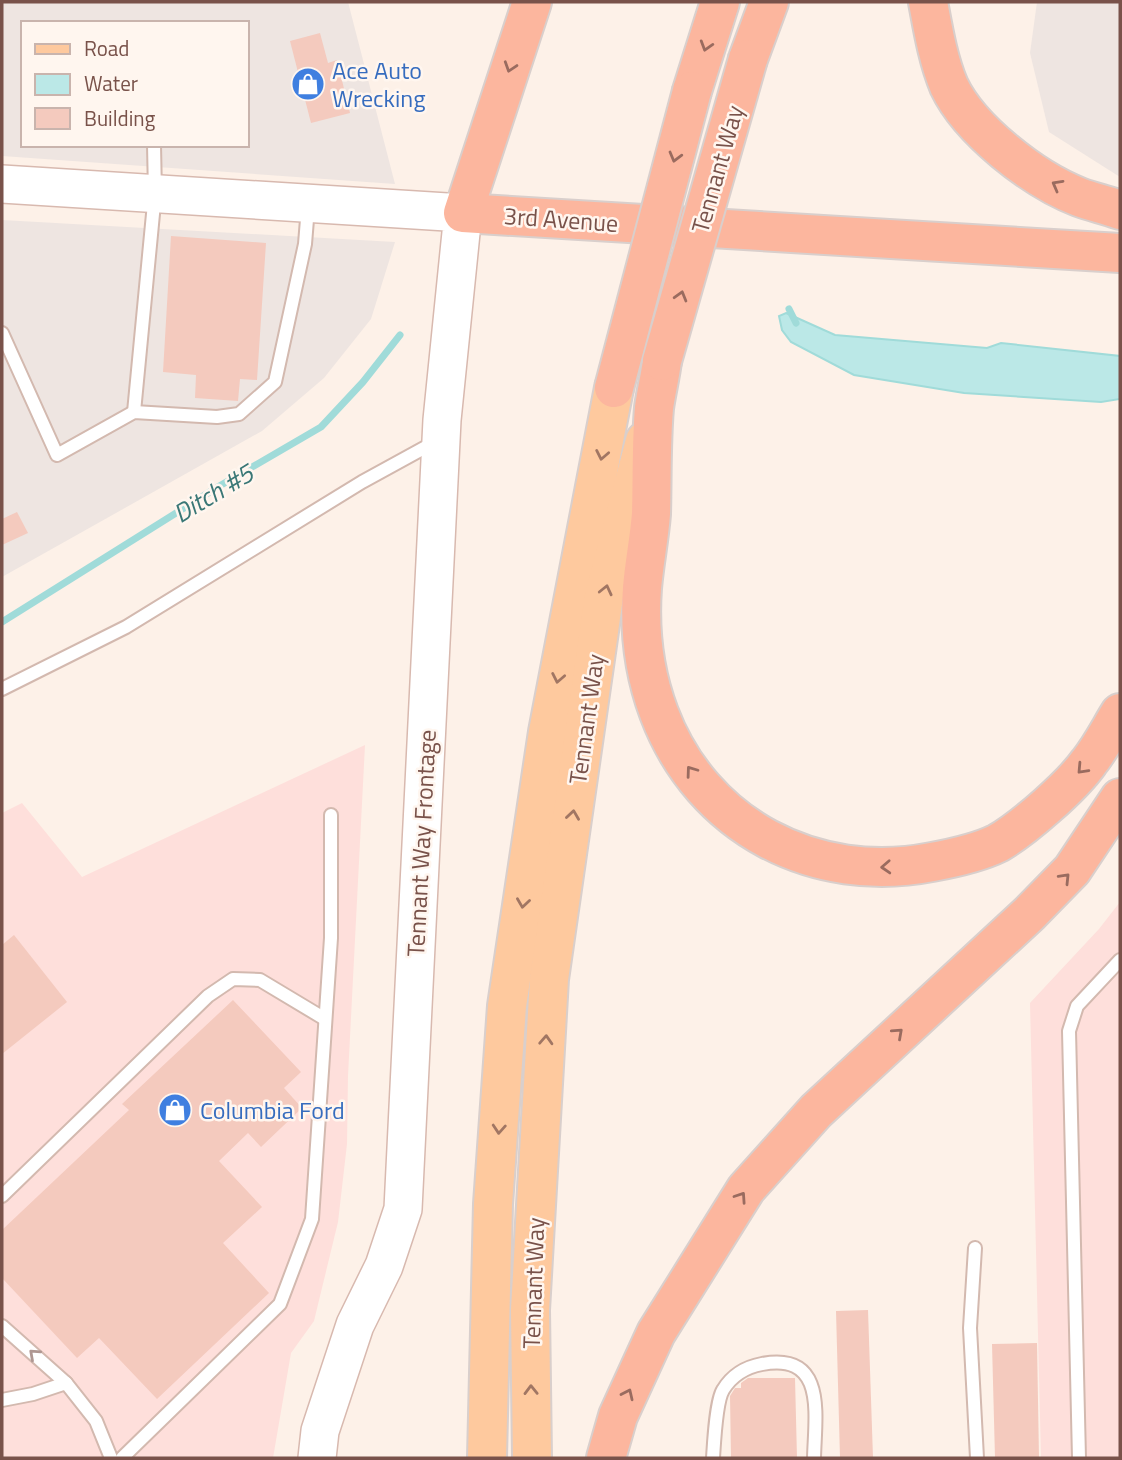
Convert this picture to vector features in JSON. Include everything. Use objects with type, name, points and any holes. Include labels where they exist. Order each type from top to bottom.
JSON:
[{"type":"highway","points":[[463,213],[531,2]]},
{"type":"highway","name":"Tennant Way","points":[[614,388],[692,90],[720,2]]},
{"type":"highway","name":"Tennant Way","points":[[654,407],[663,361],[748,59],[769,2]]},
{"type":"highway","points":[[928,2],[934,35],[949,86],[978,128],[1028,169],[1077,197],[1120,210]]},
{"type":"highway","name":"3rd Avenue","points":[[463,213],[1120,253]]},
{"type":"highway","points":[[654,407],[651,518],[642,589],[641,636],[649,678],[660,714],[691,773],[719,804],[744,826],[807,857],[847,866],[917,865],[957,857],[998,843],[1038,814],[1089,764],[1120,713]]},
{"type":"highway","points":[[606,1458],[618,1416],[656,1333],[746,1189],[816,1111],[1029,914],[1072,870],[1120,798]]},
{"type":"main road","name":"3rd Avenue","points":[[2,184],[463,213]]},
{"type":"main road","name":"Tennant Way Frontage","points":[[317,1458],[320,1432],[355,1325],[384,1266],[403,1209],[441,438],[463,213]]},
{"type":"main road","name":"Tennant Way","points":[[487,1458],[493,1204],[507,1006],[548,732],[614,388]]},
{"type":"main road","name":"Tennant Way","points":[[532,1458],[530,1310],[549,979],[604,596],[654,407]]},
{"type":"lane","points":[[134,412],[155,193],[154,147]]},
{"type":"lane","points":[[2,333],[57,456],[134,412],[217,417],[239,414],[275,382],[305,244],[308,203]]},
{"type":"lane","points":[[2,689],[127,627],[362,482],[441,438]]},
{"type":"lane","points":[[122,1458],[280,1304],[312,1219],[331,938],[331,815]]},
{"type":"lane","points":[[1079,1458],[1069,1031],[1077,1006],[1120,960]]},
{"type":"lane","points":[[2,1196],[208,996],[233,979],[260,980],[325,1019]]},
{"type":"lane","points":[[975,1248],[970,1328],[977,1458]]},
{"type":"lane","points":[[2,1326],[65,1383],[96,1421],[111,1458]]},
{"type":"lane","points":[[713,1458],[721,1392],[735,1375],[753,1366],[775,1362],[791,1363],[802,1369],[811,1382],[814,1394],[814,1458]]},
{"type":"lane","points":[[2,1400],[33,1394],[65,1383]]},
{"type":"shaded area","name":"Ace Auto Wrecking","points":[[2,2],[348,2],[395,184],[2,156]]},
{"type":"shaded area","points":[[1037,2],[1120,2],[1120,177],[1049,132],[1030,53]]},
{"type":"shaded area","points":[[2,220],[395,242],[371,319],[324,378],[262,431],[2,577]]},
{"type":"shaded area","name":"Columbia Ford","points":[[365,745],[347,1144],[338,1222],[314,1321],[291,1353],[273,1458],[2,1458],[2,813],[22,803],[82,877]]},
{"type":"shaded area","points":[[1120,902],[1120,1458],[1041,1458],[1030,1003],[1099,929]]},
{"type":"water","points":[[786,313],[835,335],[987,348],[1001,343],[1120,356],[1120,399],[1101,402],[964,393],[854,375],[791,342],[782,330],[779,316]]},
{"type":"building","points":[[320,33],[328,63],[337,60],[350,113],[311,123],[290,41]]},
{"type":"building","points":[[171,236],[266,243],[257,380],[240,379],[238,401],[195,398],[196,375],[163,372]]},
{"type":"building","points":[[17,512],[28,533],[2,545],[2,519]]},
{"type":"building","points":[[14,935],[67,1002],[2,1054],[2,945]]},
{"type":"building","points":[[233,1000],[301,1072],[284,1088],[302,1108],[261,1147],[248,1133],[219,1161],[262,1207],[223,1243],[269,1293],[157,1399],[99,1338],[77,1358],[2,1278],[2,1230],[129,1110],[122,1104]]},
{"type":"building","points":[[868,1310],[873,1458],[840,1458],[836,1311]]},
{"type":"building","points":[[1037,1343],[1039,1458],[995,1458],[992,1344]]},
{"type":"building","points":[[748,1378],[795,1378],[797,1458],[731,1458],[730,1396],[735,1388],[741,1388],[741,1383]]},
{"type":"waterway","points":[[789,309],[796,323]]},
{"type":"waterway","name":"Ditch #5","points":[[2,622],[216,488],[321,427],[363,382],[400,335]]},
{"type":"place","name":"Ace Auto Wrecking","points":[[308,84]]},
{"type":"place","name":"Columbia Ford","points":[[175,1110]]}]
